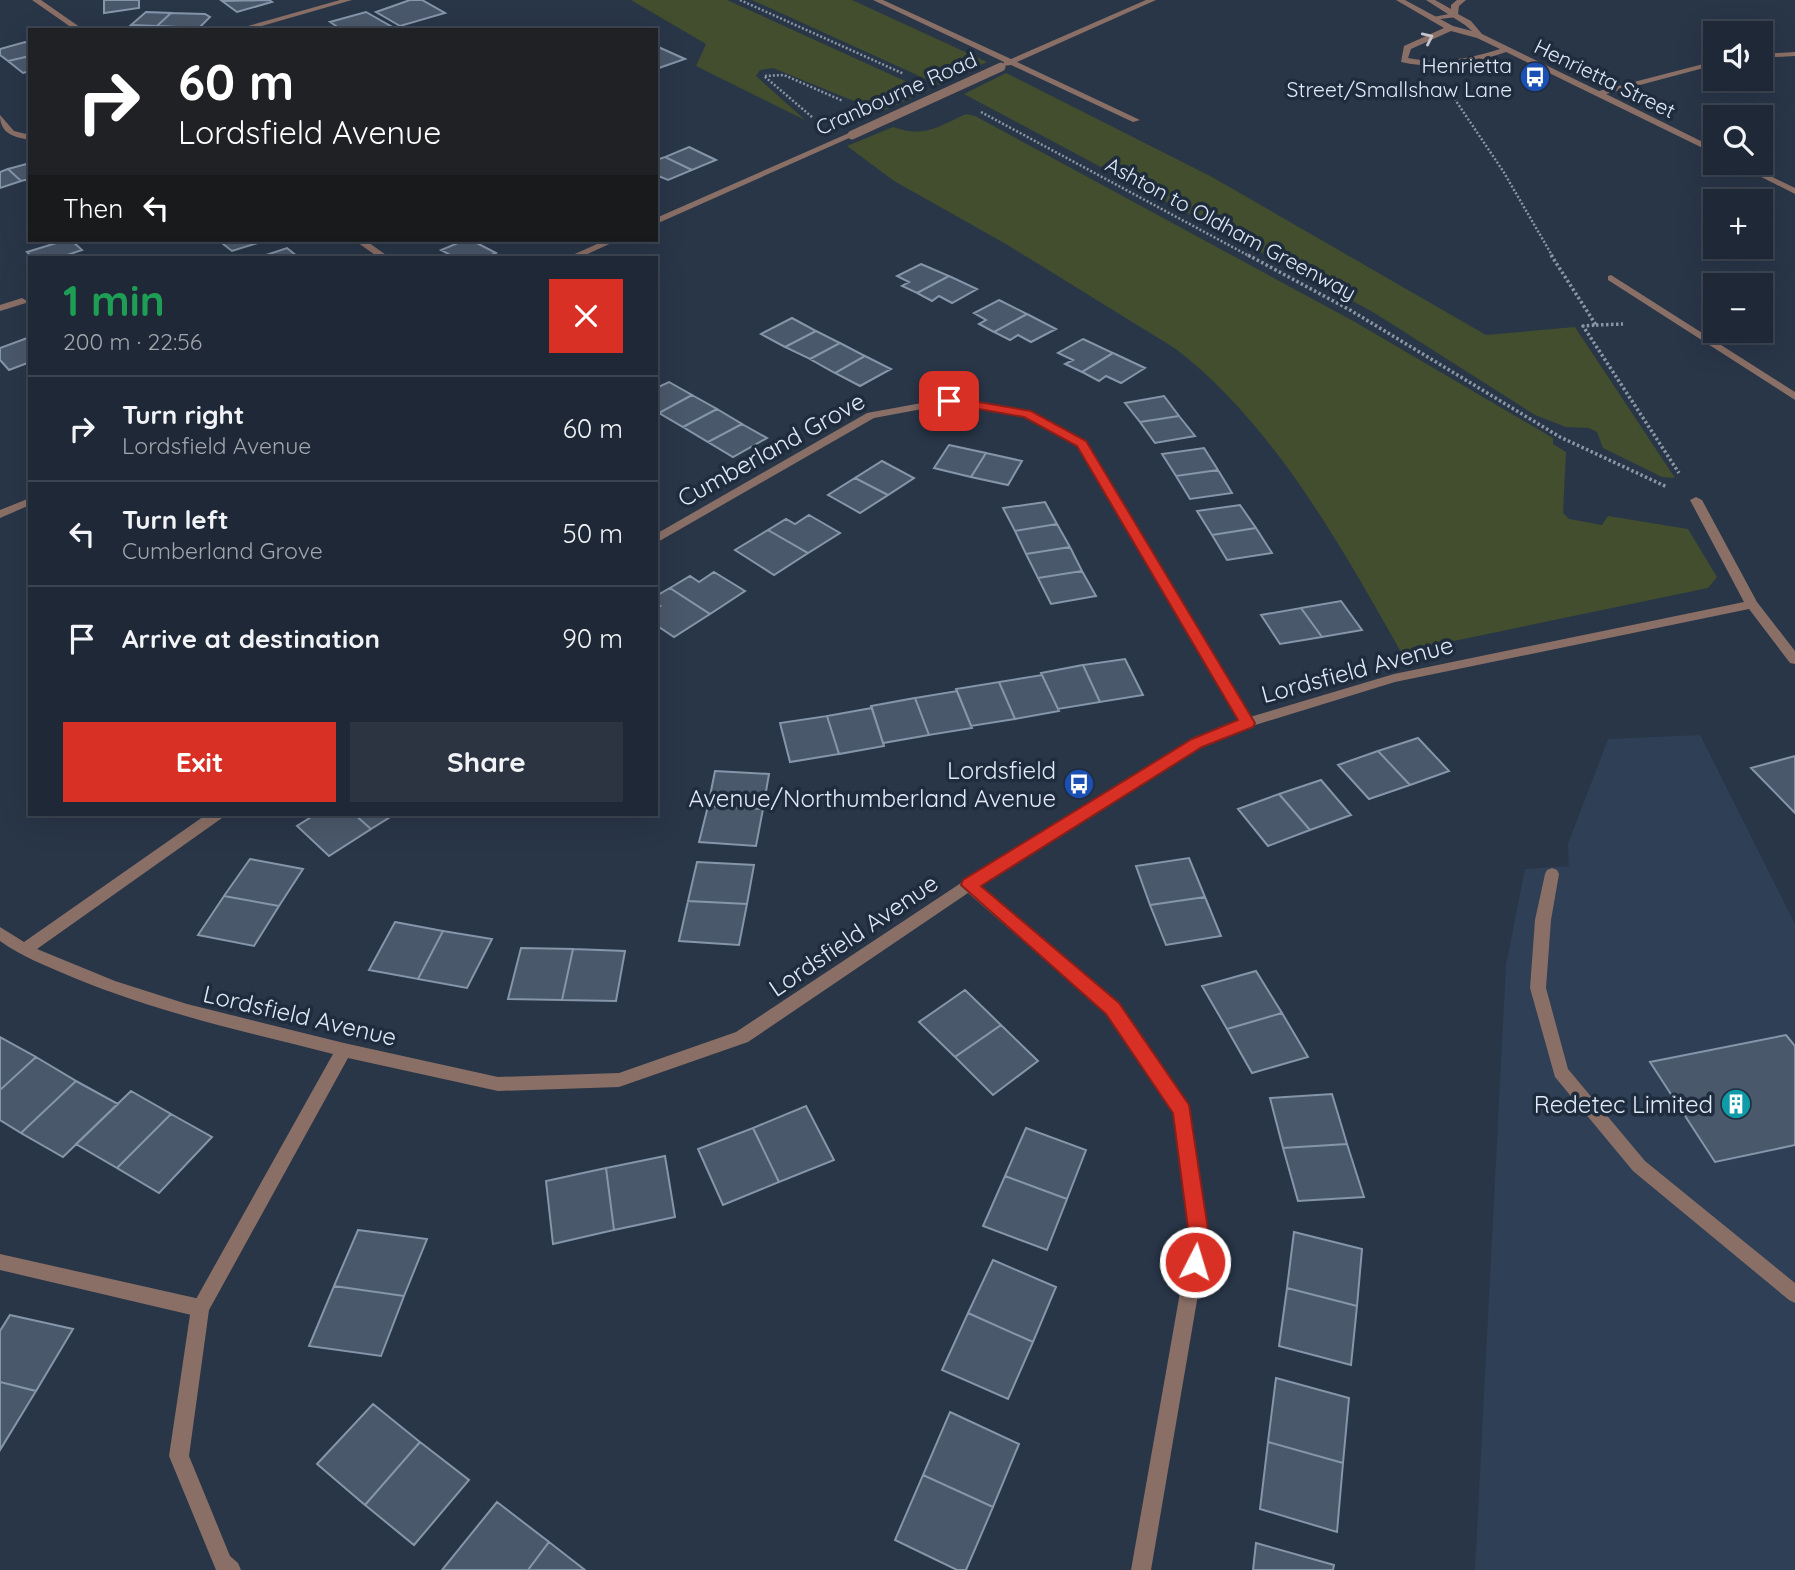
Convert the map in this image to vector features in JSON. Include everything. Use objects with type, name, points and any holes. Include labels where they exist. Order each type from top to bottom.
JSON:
[{"type":"street","points":[[36,0],[77,28]]},
{"type":"street","points":[[245,28],[348,0]]},
{"type":"street","points":[[877,0],[1136,120]]},
{"type":"street","name":"Cranbourne Road","points":[[658,220],[1152,0]]},
{"type":"street","name":"Henrietta Street","points":[[1400,0],[1450,28],[1480,36],[1703,145]]},
{"type":"street","name":"Henrietta Street","points":[[1430,0],[1480,36]]},
{"type":"street","points":[[1432,18],[1454,15],[1455,5],[1462,0]]},
{"type":"street","points":[[1450,28],[1407,48],[1404,61],[1432,66],[1475,60],[1507,49]]},
{"type":"street","points":[[1773,55],[1795,54]]},
{"type":"street","points":[[1598,94],[1703,66]]},
{"type":"street","points":[[0,118],[11,133],[28,137]]},
{"type":"street","points":[[1762,175],[1795,191]]},
{"type":"street","points":[[362,242],[383,256]]},
{"type":"street","points":[[575,256],[609,242]]},
{"type":"street","points":[[1611,278],[1795,397]]},
{"type":"street","points":[[0,308],[22,301]]},
{"type":"street","name":"Cumberland Grove","points":[[658,538],[871,415],[949,401],[1027,414],[1082,444],[1247,723]]},
{"type":"street","points":[[1696,500],[1752,604],[1795,660]]},
{"type":"street","points":[[0,514],[28,502]]},
{"type":"street","name":"Lordsfield Avenue","points":[[0,933],[24,950],[110,986],[187,1012],[344,1050],[498,1084],[619,1080],[742,1037],[969,885],[1197,743],[1247,723],[1394,678],[1752,604]]},
{"type":"street","points":[[24,950],[214,816]]},
{"type":"street","points":[[1552,874],[1543,920],[1538,988],[1561,1072],[1639,1166],[1795,1294]]},
{"type":"street","points":[[969,885],[1112,1008],[1182,1111],[1199,1236],[1141,1570]]},
{"type":"street","points":[[231,1570],[223,1563],[179,1456],[200,1308],[344,1050]]},
{"type":"street","points":[[0,1262],[200,1308]]},
{"type":"path","points":[[740,0],[909,76]]},
{"type":"path","points":[[1432,66],[1503,171],[1567,282],[1596,325],[1583,326],[1696,500]]},
{"type":"path","name":"Ashton to Oldham Greenway","points":[[970,106],[1350,310],[1560,437],[1696,500]]},
{"type":"shaded area","points":[[1700,735],[1795,924],[1795,1570],[1475,1570],[1506,965],[1525,869],[1569,866],[1568,844],[1608,739]]},
{"type":"green space","points":[[631,0],[727,0],[927,91],[881,112],[773,68],[760,70],[756,76],[805,120],[696,66],[706,44]]},
{"type":"green space","points":[[752,0],[852,0],[987,62],[939,85]]},
{"type":"green space","points":[[1006,73],[1212,177],[1486,335],[1575,327],[1675,478],[1662,477],[1603,448],[1597,432],[1589,428],[1566,427],[1535,415],[1373,312],[964,94]]},
{"type":"green space","points":[[966,114],[975,116],[1355,322],[1553,438],[1553,444],[1566,452],[1563,513],[1569,519],[1602,525],[1608,516],[1688,529],[1717,577],[1708,588],[1401,652],[1303,489],[1244,414],[1211,379],[1176,349],[1006,244],[894,181],[847,146],[893,127],[914,131],[931,130]]},
{"type":"building","points":[[104,0],[139,0],[139,8],[104,13]]},
{"type":"building","points":[[410,0],[422,0],[445,13],[400,26],[376,12]]},
{"type":"building","points":[[222,1],[272,2],[237,12]]},
{"type":"building","points":[[146,12],[171,13],[157,26],[131,25]]},
{"type":"building","points":[[366,12],[394,28],[339,28],[330,22]]},
{"type":"building","points":[[171,13],[205,14],[210,17],[199,28],[157,26]]},
{"type":"building","points":[[25,42],[28,44],[28,56],[8,61],[0,55],[0,49]]},
{"type":"building","points":[[658,47],[685,59],[658,68]]},
{"type":"building","points":[[28,56],[28,72],[23,73],[8,61]]},
{"type":"building","points":[[689,147],[716,160],[692,170],[665,157]]},
{"type":"building","points":[[665,157],[692,170],[668,180],[658,176],[658,159]]},
{"type":"building","points":[[28,164],[28,179],[21,181],[8,169]]},
{"type":"building","points":[[8,169],[21,181],[0,188],[0,172]]},
{"type":"building","points":[[60,242],[73,242],[82,250],[64,256],[31,256],[27,252]]},
{"type":"building","points":[[221,242],[261,242],[232,251]]},
{"type":"building","points":[[460,242],[475,242],[496,253],[488,256],[452,256],[441,250]]},
{"type":"building","points":[[287,248],[297,256],[263,256]]},
{"type":"building","points":[[921,264],[949,276],[917,293],[902,286],[909,282],[897,276]]},
{"type":"building","points":[[949,276],[977,289],[952,303],[939,296],[932,301],[917,293]]},
{"type":"building","points":[[999,300],[1027,314],[994,332],[979,324],[986,320],[974,313]]},
{"type":"building","points":[[1027,314],[1056,329],[1031,342],[1018,335],[1010,340],[994,332]]},
{"type":"building","points":[[792,318],[816,331],[785,347],[761,334]]},
{"type":"building","points":[[816,331],[840,343],[810,359],[785,347]]},
{"type":"building","points":[[28,338],[28,363],[9,370],[0,360],[0,348]]},
{"type":"building","points":[[1083,339],[1113,353],[1082,372],[1065,364],[1073,360],[1058,353]]},
{"type":"building","points":[[840,343],[865,356],[835,373],[810,359]]},
{"type":"building","points":[[1113,353],[1145,368],[1121,383],[1106,376],[1099,381],[1082,372]]},
{"type":"building","points":[[865,356],[891,369],[860,386],[835,373]]},
{"type":"building","points":[[669,382],[692,395],[659,413],[658,387]]},
{"type":"building","points":[[692,395],[717,409],[683,427],[659,413]]},
{"type":"building","points":[[1164,396],[1179,416],[1140,422],[1125,403]]},
{"type":"building","points":[[717,409],[742,424],[708,442],[683,427]]},
{"type":"building","points":[[1179,416],[1195,436],[1155,443],[1140,422]]},
{"type":"building","points":[[742,424],[767,438],[733,457],[708,442]]},
{"type":"building","points":[[949,445],[986,453],[971,477],[934,468]]},
{"type":"building","points":[[1204,448],[1218,470],[1176,476],[1162,454]]},
{"type":"building","points":[[986,453],[1022,461],[1008,485],[971,477]]},
{"type":"building","points":[[882,461],[914,478],[888,495],[855,478]]},
{"type":"building","points":[[1218,470],[1232,493],[1190,499],[1176,476]]},
{"type":"building","points":[[855,478],[888,495],[860,513],[828,495]]},
{"type":"building","points":[[1045,502],[1057,524],[1015,531],[1003,508]]},
{"type":"building","points":[[1240,505],[1256,528],[1212,535],[1197,511]]},
{"type":"building","points":[[809,515],[840,533],[808,553],[768,530],[786,519],[795,524]]},
{"type":"building","points":[[1057,524],[1070,547],[1026,554],[1015,531]]},
{"type":"building","points":[[1256,528],[1272,553],[1227,560],[1212,535]]},
{"type":"building","points":[[768,530],[808,553],[774,575],[735,550]]},
{"type":"building","points":[[1070,547],[1082,571],[1038,578],[1026,554]]},
{"type":"building","points":[[1082,571],[1096,596],[1051,604],[1038,578]]},
{"type":"building","points":[[714,572],[745,591],[710,614],[670,588],[690,576],[699,582]]},
{"type":"building","points":[[670,588],[710,614],[674,637],[658,626],[658,595]]},
{"type":"building","points":[[1341,601],[1362,630],[1322,637],[1301,608]]},
{"type":"building","points":[[1301,608],[1322,637],[1280,644],[1261,615]]},
{"type":"building","points":[[1125,659],[1143,695],[1100,702],[1083,665]]},
{"type":"building","points":[[1083,665],[1100,702],[1058,709],[1041,673]]},
{"type":"building","points":[[1042,675],[1059,711],[1015,719],[999,682]]},
{"type":"building","points":[[999,682],[1015,719],[971,726],[956,689]]},
{"type":"building","points":[[957,691],[972,728],[929,735],[915,698]]},
{"type":"building","points":[[915,698],[929,735],[883,743],[871,706]]},
{"type":"building","points":[[872,708],[884,746],[839,754],[827,716]]},
{"type":"building","points":[[827,716],[839,754],[790,762],[780,723]]},
{"type":"building","points":[[1418,738],[1449,771],[1410,785],[1378,751]]},
{"type":"building","points":[[1378,751],[1410,785],[1369,799],[1338,765]]},
{"type":"building","points":[[1795,756],[1795,813],[1751,768]]},
{"type":"building","points":[[715,771],[769,774],[763,809],[708,806]]},
{"type":"building","points":[[1321,780],[1351,815],[1310,830],[1279,794]]},
{"type":"building","points":[[1279,794],[1310,830],[1268,846],[1238,809]]},
{"type":"building","points":[[708,806],[763,809],[756,846],[699,842]]},
{"type":"building","points":[[313,816],[356,816],[371,829],[329,856],[297,826]]},
{"type":"building","points":[[356,816],[392,816],[371,829]]},
{"type":"building","points":[[1189,858],[1205,897],[1150,905],[1136,866]]},
{"type":"building","points":[[250,859],[303,869],[279,906],[224,896]]},
{"type":"building","points":[[697,862],[754,865],[747,904],[688,901]]},
{"type":"building","points":[[224,896],[279,906],[254,946],[198,935]]},
{"type":"building","points":[[1205,897],[1221,936],[1166,945],[1150,905]]},
{"type":"building","points":[[688,901],[747,904],[739,945],[679,941]]},
{"type":"building","points":[[395,922],[443,931],[418,979],[369,970]]},
{"type":"building","points":[[443,931],[492,939],[467,988],[418,979]]},
{"type":"building","points":[[521,948],[573,949],[562,1000],[508,999]]},
{"type":"building","points":[[573,949],[625,951],[616,1001],[562,1000]]},
{"type":"building","points":[[1256,971],[1282,1013],[1227,1029],[1202,986]]},
{"type":"building","points":[[965,990],[1001,1025],[955,1057],[919,1022]]},
{"type":"building","points":[[1282,1013],[1308,1057],[1252,1073],[1227,1029]]},
{"type":"building","points":[[1001,1025],[1038,1061],[993,1095],[955,1057]]},
{"type":"building","name":"Redetec Limited","points":[[1786,1035],[1795,1046],[1795,1145],[1715,1162],[1650,1062]]},
{"type":"building","points":[[0,1037],[36,1057],[0,1090]]},
{"type":"building","points":[[36,1057],[76,1081],[21,1133],[0,1120],[0,1090]]},
{"type":"building","points":[[76,1081],[118,1104],[63,1157],[21,1133]]},
{"type":"building","points":[[131,1091],[171,1114],[117,1168],[76,1144]]},
{"type":"building","points":[[1332,1094],[1347,1144],[1283,1148],[1270,1098]]},
{"type":"building","points":[[806,1106],[834,1160],[779,1182],[753,1128]]},
{"type":"building","points":[[171,1114],[212,1137],[159,1193],[117,1168]]},
{"type":"building","points":[[753,1128],[779,1182],[723,1205],[698,1149]]},
{"type":"building","points":[[1026,1128],[1086,1150],[1067,1199],[1005,1176]]},
{"type":"building","points":[[1347,1144],[1364,1197],[1298,1201],[1283,1148]]},
{"type":"building","points":[[665,1156],[675,1217],[614,1230],[606,1168]]},
{"type":"building","points":[[606,1168],[614,1230],[553,1244],[546,1181]]},
{"type":"building","points":[[1005,1176],[1067,1199],[1047,1250],[983,1226]]},
{"type":"building","points":[[358,1230],[427,1239],[404,1296],[334,1286]]},
{"type":"building","points":[[1294,1232],[1362,1249],[1357,1306],[1287,1288]]},
{"type":"building","points":[[993,1260],[1056,1287],[1033,1342],[968,1313]]},
{"type":"building","points":[[334,1286],[404,1296],[381,1356],[309,1346]]},
{"type":"building","points":[[1287,1288],[1357,1306],[1351,1365],[1279,1346]]},
{"type":"building","points":[[968,1313],[1033,1342],[1008,1399],[942,1370]]},
{"type":"building","points":[[10,1315],[73,1329],[36,1391],[0,1382],[0,1331]]},
{"type":"building","points":[[1276,1378],[1349,1398],[1343,1463],[1268,1442]]},
{"type":"building","points":[[0,1382],[36,1391],[0,1450]]},
{"type":"building","points":[[373,1404],[420,1442],[365,1505],[317,1464]]},
{"type":"building","points":[[950,1412],[1019,1444],[993,1507],[923,1475]]},
{"type":"building","points":[[420,1442],[469,1480],[414,1545],[365,1505]]},
{"type":"building","points":[[1268,1442],[1343,1463],[1337,1532],[1260,1509]]},
{"type":"building","points":[[923,1475],[993,1507],[966,1570],[957,1570],[895,1540]]},
{"type":"building","points":[[497,1502],[549,1542],[528,1570],[442,1570]]},
{"type":"building","points":[[549,1542],[585,1570],[528,1570]]},
{"type":"building","points":[[1256,1543],[1334,1565],[1333,1570],[1253,1570]]},
{"type":"place","name":"Henrietta Street/Smallshaw Lane","points":[[1535,77]]},
{"type":"place","name":"Lordsfield Avenue/Northumberland Avenue","points":[[1079,784]]},
{"type":"place","name":"Redetec Limited","points":[[1736,1104]]},
{"type":"route","points":[[949,401],[1027,414],[1082,444],[1247,723],[1197,743],[969,885],[1112,1008],[1182,1111],[1199,1236],[1195,1262]]}]
